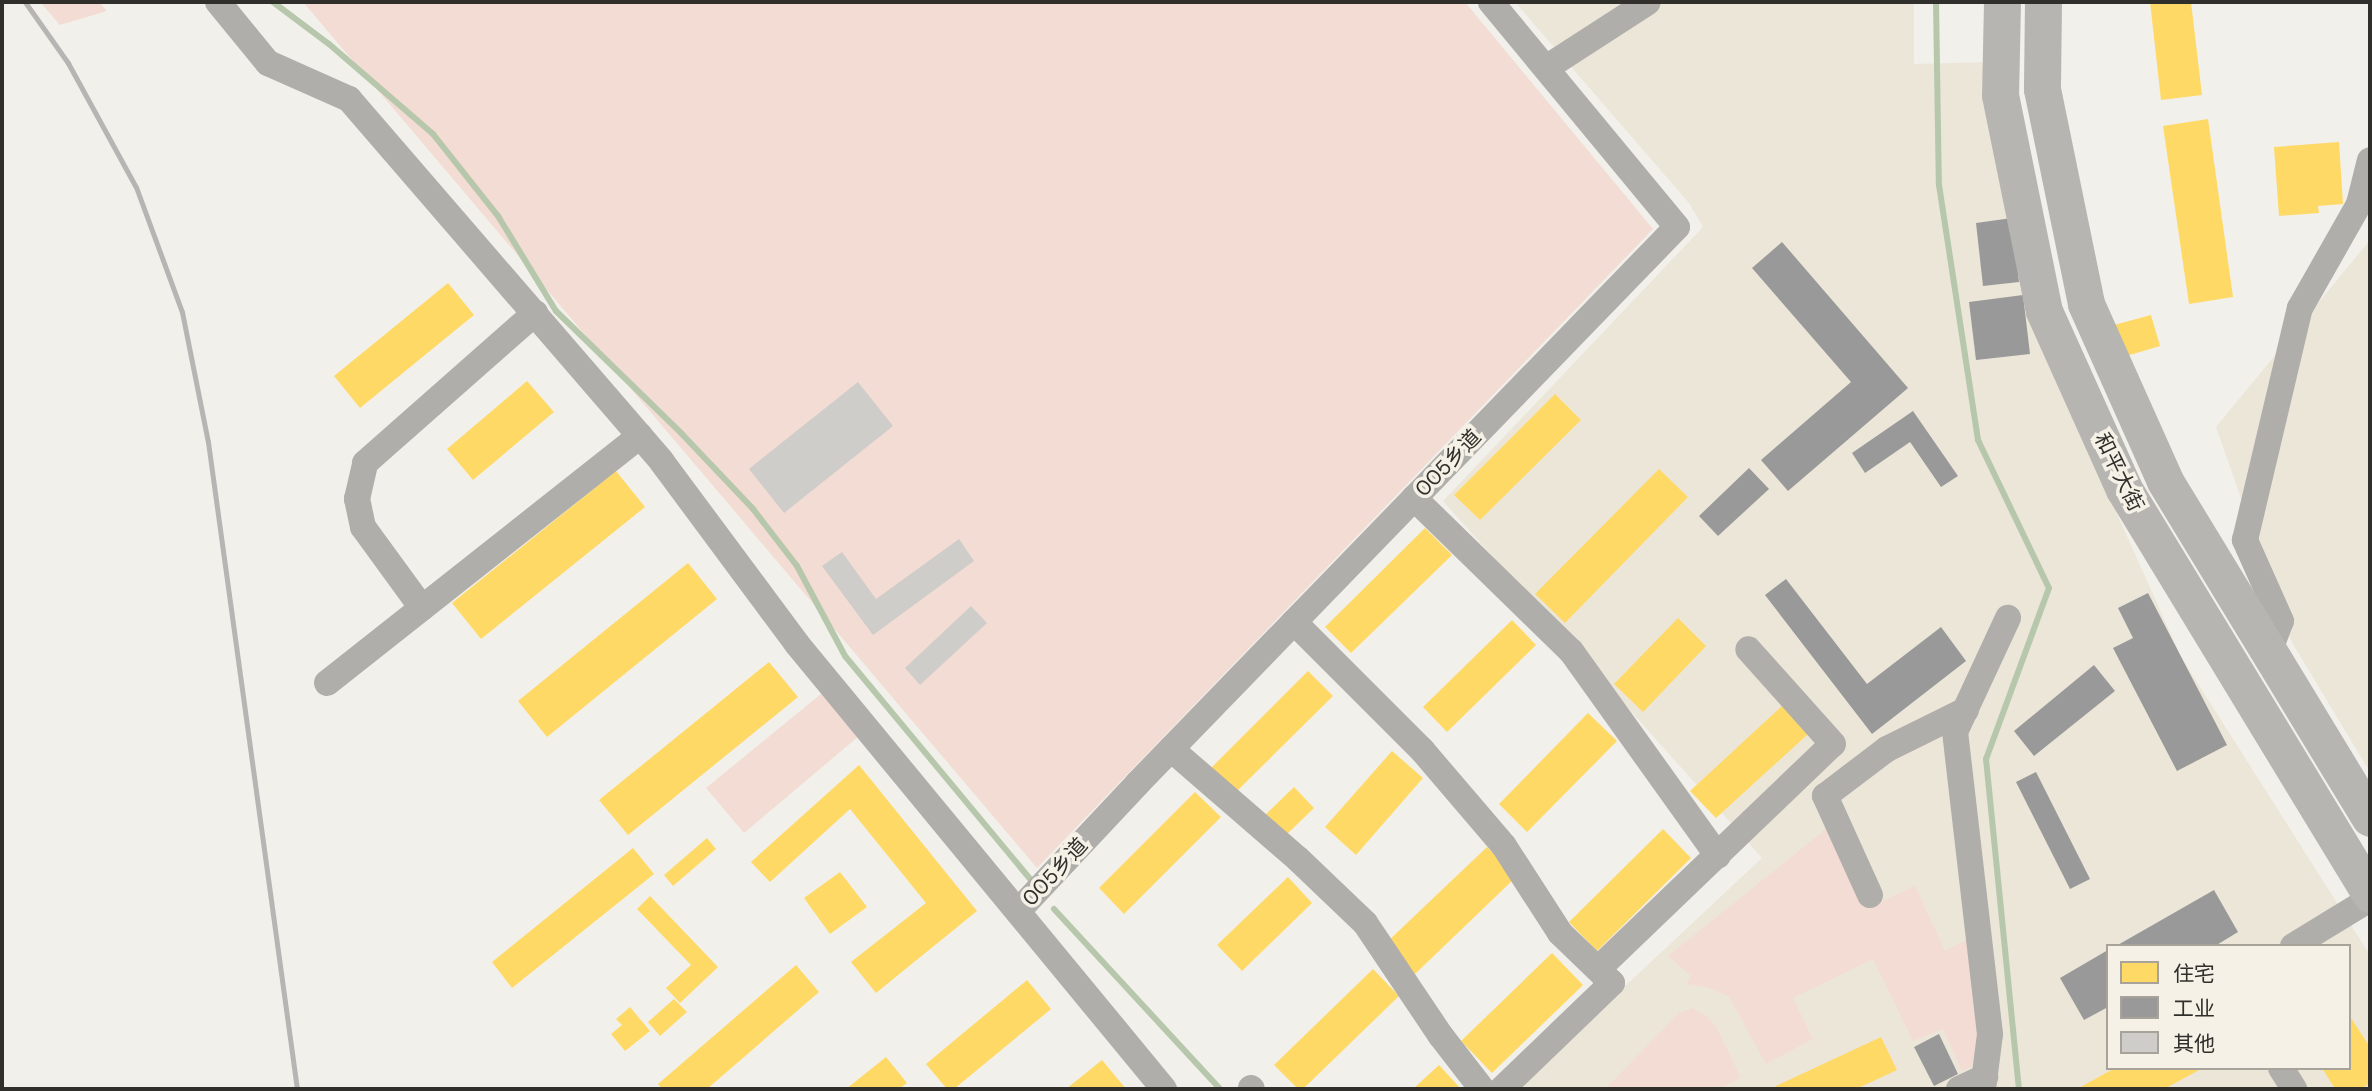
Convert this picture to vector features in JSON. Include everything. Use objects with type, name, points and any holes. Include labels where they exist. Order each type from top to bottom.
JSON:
[{"type":"highway","name":"和平大街","points":[[2002,2],[2000,95],[2044,311],[2124,489],[2370,897]]},
{"type":"highway","name":"和平大街","points":[[2043,2],[2042,89],[2086,304],[2165,481],[2370,818]]},
{"type":"street","points":[[218,2],[268,63],[349,99],[640,436],[797,644],[1164,1089]]},
{"type":"street","name":"005乡道","points":[[1018,911],[1171,749],[1677,227],[1491,2]]},
{"type":"street","points":[[1546,68],[1648,2]]},
{"type":"street","points":[[2269,652],[2281,621],[2245,540],[2300,308],[2359,204],[2370,160]]},
{"type":"street","points":[[422,608],[363,527],[356,499],[365,463],[535,313]]},
{"type":"street","points":[[327,683],[640,436]]},
{"type":"street","points":[[1414,498],[1571,651],[1718,856]]},
{"type":"street","points":[[1959,1089],[1984,1083],[1990,1034],[1955,732],[2008,618]]},
{"type":"street","points":[[1294,622],[1422,750],[1504,846],[1560,933],[1612,983],[1502,1089]]},
{"type":"street","points":[[1598,969],[1833,744],[1748,649]]},
{"type":"street","points":[[1870,895],[1825,796],[1887,749],[1966,710]]},
{"type":"street","points":[[1171,749],[1298,859],[1365,923],[1441,1036],[1482,1089]]},
{"type":"street","points":[[2296,944],[2370,897]]},
{"type":"street","points":[[2282,1070],[2294,1089]]},
{"type":"shaded area","points":[[40,2],[99,2],[107,11],[60,25]]},
{"type":"shaded area","points":[[303,2],[1465,2],[1653,229],[1037,868]]},
{"type":"shaded area","points":[[1515,2],[1914,2],[1914,64],[1986,62],[2060,386],[2181,657],[2370,955],[2370,1089],[1515,1089],[1762,858],[1443,501],[1703,227],[1689,203]]},
{"type":"shaded area","points":[[2370,240],[2370,772],[2291,641],[2216,427]]},
{"type":"shaded area","points":[[822,693],[859,736],[744,833],[706,788]]},
{"type":"shaded area","points":[[1831,825],[1868,908],[1915,886],[1945,951],[1971,937],[1982,1035],[1971,1067],[1962,1071],[1943,1029],[1913,1041],[1873,959],[1793,998],[1813,1039],[1766,1064],[1729,997],[1710,988],[1687,984],[1691,976],[1668,956]]},
{"type":"shaded area","points":[[1692,1008],[1707,1016],[1716,1026],[1741,1078],[1719,1089],[1605,1089],[1679,1013]]},
{"type":"building: 住宅","points":[[2150,2],[2191,2],[2202,95],[2161,100]]},
{"type":"building: 住宅","points":[[2208,119],[2233,297],[2189,304],[2163,126]]},
{"type":"building: 住宅","points":[[2339,142],[2343,204],[2318,206],[2319,213],[2279,216],[2274,147]]},
{"type":"building: 住宅","points":[[448,283],[474,315],[360,408],[334,376]]},
{"type":"building: 住宅","points":[[2151,315],[2160,346],[2123,357],[2114,325]]},
{"type":"building: 住宅","points":[[527,381],[554,412],[473,480],[447,449]]},
{"type":"building: 住宅","points":[[1555,394],[1581,420],[1480,520],[1454,495]]},
{"type":"building: 住宅","points":[[1659,469],[1688,497],[1565,623],[1535,594]]},
{"type":"building: 住宅","points":[[616,471],[645,507],[481,639],[452,603]]},
{"type":"building: 住宅","points":[[1425,528],[1452,555],[1351,653],[1325,627]]},
{"type":"building: 住宅","points":[[688,563],[717,599],[547,737],[518,701]]},
{"type":"building: 住宅","points":[[1678,618],[1706,646],[1643,712],[1614,684]]},
{"type":"building: 住宅","points":[[1512,620],[1536,645],[1447,732],[1423,707]]},
{"type":"building: 住宅","points":[[769,662],[798,697],[628,835],[599,800]]},
{"type":"building: 住宅","points":[[1308,671],[1333,696],[1233,795],[1209,770]]},
{"type":"building: 住宅","points":[[1782,706],[1808,734],[1716,818],[1690,791]]},
{"type":"building: 住宅","points":[[1588,713],[1617,741],[1527,832],[1499,804]]},
{"type":"building: 住宅","points":[[1392,751],[1423,778],[1356,855],[1325,827]]},
{"type":"building: 住宅","points":[[859,765],[977,911],[876,993],[851,962],[926,903],[850,809],[770,882],[751,862]]},
{"type":"building: 住宅","points":[[1294,787],[1314,808],[1282,839],[1262,818]]},
{"type":"building: 住宅","points":[[1195,792],[1221,817],[1124,914],[1099,888]]},
{"type":"building: 住宅","points":[[1663,829],[1691,858],[1597,951],[1569,922]]},
{"type":"building: 住宅","points":[[707,838],[716,849],[673,886],[664,875]]},
{"type":"building: 住宅","points":[[1487,847],[1516,877],[1415,974],[1386,943]]},
{"type":"building: 住宅","points":[[633,848],[654,874],[512,988],[492,962]]},
{"type":"building: 住宅","points":[[840,872],[867,907],[830,934],[804,898]]},
{"type":"building: 住宅","points":[[1288,877],[1312,903],[1242,971],[1217,945]]},
{"type":"building: 住宅","points":[[650,896],[718,967],[680,1003],[666,988],[691,965],[637,909]]},
{"type":"building: 住宅","points":[[1552,953],[1583,985],[1492,1073],[1461,1041]]},
{"type":"building: 住宅","points":[[796,965],[819,992],[707,1089],[662,1089],[658,1084]]},
{"type":"building: 住宅","points":[[1373,969],[1399,996],[1303,1089],[1298,1089],[1274,1065]]},
{"type":"building: 住宅","points":[[1027,980],[1051,1009],[954,1089],[947,1089],[926,1064]]},
{"type":"building: 住宅","points":[[674,999],[687,1012],[660,1036],[648,1022]]},
{"type":"building: 住宅","points":[[630,1007],[650,1031],[625,1051],[611,1034],[622,1025],[616,1019]]},
{"type":"building: 住宅","points":[[2351,1018],[2370,1047],[2370,1083],[2361,1089],[2335,1089],[2323,1070],[2351,1070]]},
{"type":"building: 住宅","points":[[1881,1037],[1897,1070],[1856,1089],[1777,1089],[1776,1086]]},
{"type":"building: 住宅","points":[[886,1057],[907,1083],[899,1089],[846,1089]]},
{"type":"building: 住宅","points":[[1102,1060],[1126,1089],[1066,1089]]},
{"type":"building: 住宅","points":[[1439,1065],[1461,1089],[1413,1089]]},
{"type":"building: 住宅","points":[[2111,1070],[2199,1070],[2164,1089],[2077,1089]]},
{"type":"building: 工业","points":[[2012,218],[2019,282],[1983,286],[1976,223]]},
{"type":"building: 工业","points":[[1782,242],[1908,388],[1788,491],[1761,460],[1851,382],[1752,268]]},
{"type":"building: 工业","points":[[2023,295],[2030,354],[1976,360],[1969,302]]},
{"type":"building: 工业","points":[[1913,411],[1958,476],[1941,487],[1910,442],[1865,473],[1852,453]]},
{"type":"building: 工业","points":[[1749,468],[1769,489],[1718,536],[1699,516]]},
{"type":"building: 工业","points":[[1786,579],[1867,684],[1941,627],[1966,661],[1872,734],[1765,595]]},
{"type":"building: 工业","points":[[2148,593],[2227,745],[2177,771],[2113,648],[2133,638],[2118,608]]},
{"type":"building: 工业","points":[[2094,665],[2115,691],[2034,756],[2014,731]]},
{"type":"building: 工业","points":[[2036,772],[2090,879],[2070,889],[2016,782]]},
{"type":"building: 工业","points":[[2214,890],[2238,932],[2218,944],[2120,944]]},
{"type":"building: 工业","points":[[2106,951],[2106,1008],[2084,1020],[2060,978]]},
{"type":"building: 工业","points":[[1939,1034],[1958,1074],[1934,1086],[1914,1047]]},
{"type":"building: 其他","points":[[858,382],[893,426],[784,513],[749,469]]},
{"type":"building: 其他","points":[[959,539],[974,561],[873,635],[822,566],[842,552],[876,599]]},
{"type":"building: 其他","points":[[971,606],[987,623],[920,685],[905,668]]},
{"type":"waterway","points":[[273,2],[329,44],[433,134],[498,216],[556,311],[681,433],[753,509],[797,566],[845,656],[1034,884]]},
{"type":"waterway","points":[[1936,2],[1939,185],[1978,440],[2049,588],[1986,759],[2019,1089]]},
{"type":"waterway","points":[[1054,909],[1220,1089]]},
{"type":"railway","points":[[25,2],[68,63],[136,187],[182,312],[208,442],[297,1089]]}]
